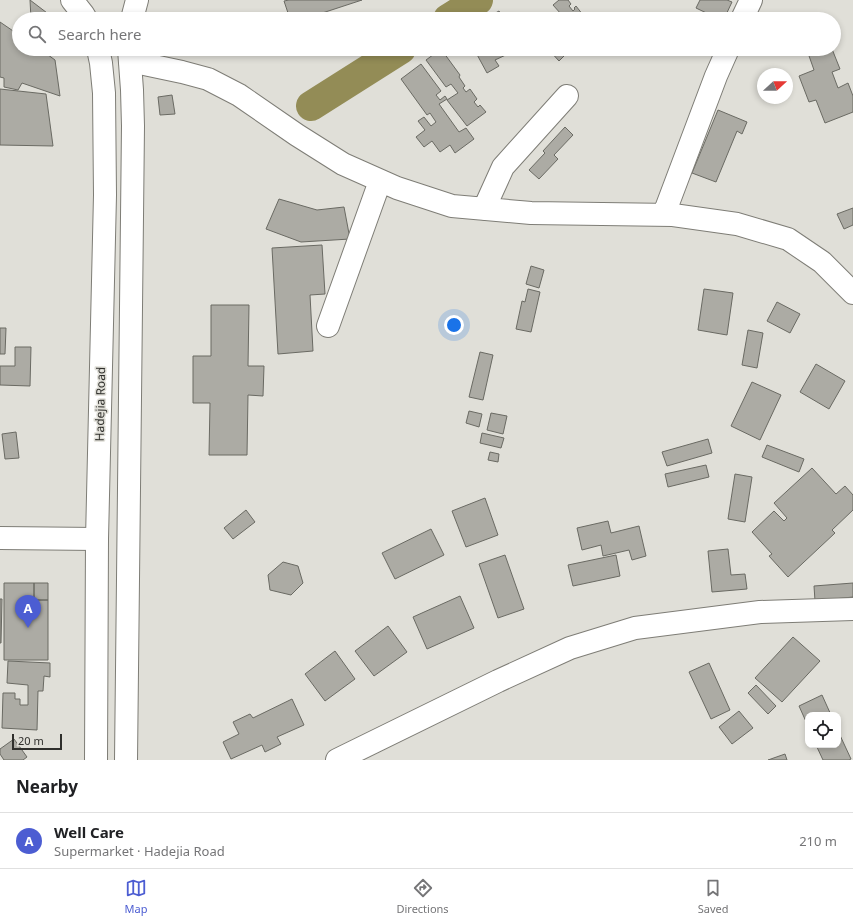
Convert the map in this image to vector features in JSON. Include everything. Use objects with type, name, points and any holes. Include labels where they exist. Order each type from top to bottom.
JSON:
[{"type":"street","points":[[72,0],[81,12]]},
{"type":"street","points":[[134,12],[137,0]]},
{"type":"street","points":[[745,12],[751,0]]},
{"type":"street","name":"Hadejia Road","points":[[96,760],[97,539],[105,195],[104,93],[100,56]]},
{"type":"street","points":[[126,760],[133,126],[129,56]]},
{"type":"street","points":[[132,56],[214,82],[239,95],[297,135],[343,164],[397,188],[452,206],[531,213],[664,214],[737,224],[788,239],[822,262],[853,293]]},
{"type":"street","points":[[664,214],[725,56]]},
{"type":"street","points":[[484,209],[502,166],[567,96]]},
{"type":"street","points":[[328,326],[380,181]]},
{"type":"street","points":[[0,538],[97,539]]},
{"type":"street","points":[[337,760],[498,681],[570,648],[635,628],[760,612],[853,609]]},
{"type":"building","points":[[30,0],[46,12],[31,12]]},
{"type":"building","points":[[362,0],[325,12],[288,12],[284,1]]},
{"type":"building","points":[[559,0],[568,0],[571,4],[569,6],[573,11],[576,6],[581,12],[559,12],[553,5]]},
{"type":"building","points":[[700,0],[727,0],[732,2],[727,12],[704,12],[696,8]]},
{"type":"building","points":[[0,22],[12,30],[12,56],[50,56],[55,60],[60,96],[22,83],[18,90],[4,87],[4,78],[0,77]]},
{"type":"building","points":[[431,56],[446,56],[460,75],[459,77],[465,86],[463,88],[466,92],[470,89],[477,99],[474,102],[478,107],[480,105],[486,112],[467,126],[447,100],[458,93],[451,84],[446,87],[426,60]]},
{"type":"building","points":[[478,56],[504,56],[495,60],[499,66],[487,73]]},
{"type":"building","points":[[554,56],[564,56],[559,61]]},
{"type":"building","points":[[809,56],[835,56],[840,69],[832,72],[838,88],[848,83],[853,96],[853,112],[825,123],[816,100],[809,102],[799,76],[814,70]]},
{"type":"building","points":[[421,64],[441,91],[436,95],[440,100],[445,96],[447,99],[439,104],[459,132],[466,128],[474,139],[455,153],[450,145],[440,152],[432,141],[424,147],[416,137],[425,130],[418,121],[424,117],[431,126],[436,122],[430,113],[427,115],[401,79]]},
{"type":"building","points":[[0,89],[46,94],[53,146],[0,145]]},
{"type":"building","points":[[172,95],[175,114],[160,115],[158,97]]},
{"type":"building","points":[[718,110],[747,122],[742,134],[737,131],[716,182],[692,173]]},
{"type":"building","points":[[565,127],[573,135],[554,155],[558,159],[539,179],[529,170],[545,153],[543,151]]},
{"type":"building","points":[[279,199],[317,210],[344,207],[350,239],[301,242],[266,229]]},
{"type":"building","points":[[853,208],[853,225],[844,229],[837,214]]},
{"type":"building","points":[[322,245],[325,294],[310,295],[313,351],[278,354],[272,248]]},
{"type":"building","points":[[531,266],[544,270],[539,288],[526,284]]},
{"type":"building","points":[[528,289],[540,292],[531,332],[516,329],[522,301],[525,302]]},
{"type":"building","points":[[704,289],[733,293],[727,335],[698,330]]},
{"type":"building","points":[[777,302],[800,314],[790,333],[767,321]]},
{"type":"building","points":[[211,305],[249,305],[248,366],[264,366],[263,396],[248,395],[247,455],[209,455],[210,403],[193,403],[193,356],[211,356]]},
{"type":"building","points":[[0,328],[6,328],[5,354],[0,354]]},
{"type":"building","points":[[748,330],[763,333],[757,368],[742,365]]},
{"type":"building","points":[[15,347],[31,347],[30,386],[0,385],[0,366],[15,366]]},
{"type":"building","points":[[480,352],[493,355],[483,400],[469,397]]},
{"type":"building","points":[[816,364],[845,381],[829,409],[800,392]]},
{"type":"building","points":[[752,382],[781,395],[760,440],[731,426]]},
{"type":"building","points":[[469,411],[482,414],[479,427],[466,423]]},
{"type":"building","points":[[491,413],[507,416],[503,434],[487,430]]},
{"type":"building","points":[[16,432],[19,458],[5,459],[2,434]]},
{"type":"building","points":[[482,433],[504,438],[501,448],[480,443]]},
{"type":"building","points":[[708,439],[712,453],[667,466],[662,452]]},
{"type":"building","points":[[767,445],[804,459],[799,472],[762,457]]},
{"type":"building","points":[[490,452],[499,454],[498,462],[488,460]]},
{"type":"building","points":[[706,465],[709,477],[668,487],[665,474]]},
{"type":"building","points":[[812,468],[836,494],[845,486],[853,495],[853,510],[832,530],[835,533],[788,577],[769,556],[772,554],[752,532],[774,511],[784,521],[787,518],[774,503]]},
{"type":"building","points":[[735,474],[752,477],[745,522],[728,519]]},
{"type":"building","points":[[485,498],[498,535],[466,547],[452,511]]},
{"type":"building","points":[[246,510],[255,522],[233,539],[224,528]]},
{"type":"building","points":[[608,521],[611,533],[639,526],[646,556],[632,560],[629,550],[603,556],[601,545],[582,550],[577,528]]},
{"type":"building","points":[[431,529],[444,555],[395,579],[382,553]]},
{"type":"building","points":[[728,549],[731,575],[745,574],[747,589],[712,592],[708,551]]},
{"type":"building","points":[[505,555],[524,609],[498,618],[479,564]]},
{"type":"building","points":[[616,555],[620,576],[573,586],[568,565]]},
{"type":"building","points":[[283,562],[298,566],[303,583],[291,595],[270,590],[268,575]]},
{"type":"building","points":[[4,583],[34,583],[34,600],[48,600],[48,660],[4,660]]},
{"type":"building","points":[[34,583],[48,583],[48,600],[34,600]]},
{"type":"building","points":[[853,583],[853,597],[815,601],[814,586]]},
{"type":"building","points":[[460,596],[474,628],[427,649],[413,617]]},
{"type":"building","points":[[0,599],[2,599],[1,643],[0,643]]},
{"type":"building","points":[[388,626],[407,652],[374,676],[355,651]]},
{"type":"building","points":[[793,637],[820,661],[782,702],[755,678]]},
{"type":"building","points":[[335,651],[355,679],[325,701],[305,674]]},
{"type":"building","points":[[8,661],[50,663],[50,677],[44,676],[43,691],[38,691],[37,730],[2,728],[3,693],[15,693],[15,699],[20,699],[20,705],[28,705],[28,685],[7,683]]},
{"type":"building","points":[[709,663],[730,710],[711,719],[689,672]]},
{"type":"building","points":[[756,685],[776,706],[768,714],[748,693]]},
{"type":"building","points":[[822,695],[830,712],[805,712],[805,719],[799,706]]},
{"type":"building","points":[[292,699],[304,725],[277,737],[281,744],[265,752],[262,745],[231,759],[223,742],[239,734],[233,722],[250,714],[253,718]]},
{"type":"building","points":[[739,711],[753,728],[732,744],[719,727]]},
{"type":"building","points":[[841,737],[851,759],[823,760],[817,748],[841,748]]},
{"type":"building","points":[[14,739],[27,757],[23,760],[4,760],[0,754],[0,749]]},
{"type":"building","points":[[785,754],[787,760],[768,760]]},
{"type":"waterway","points":[[459,12],[478,0]]},
{"type":"waterway","points":[[311,106],[390,56]]},
{"type":"place","name":"Well Care","points":[[28,628]]}]
